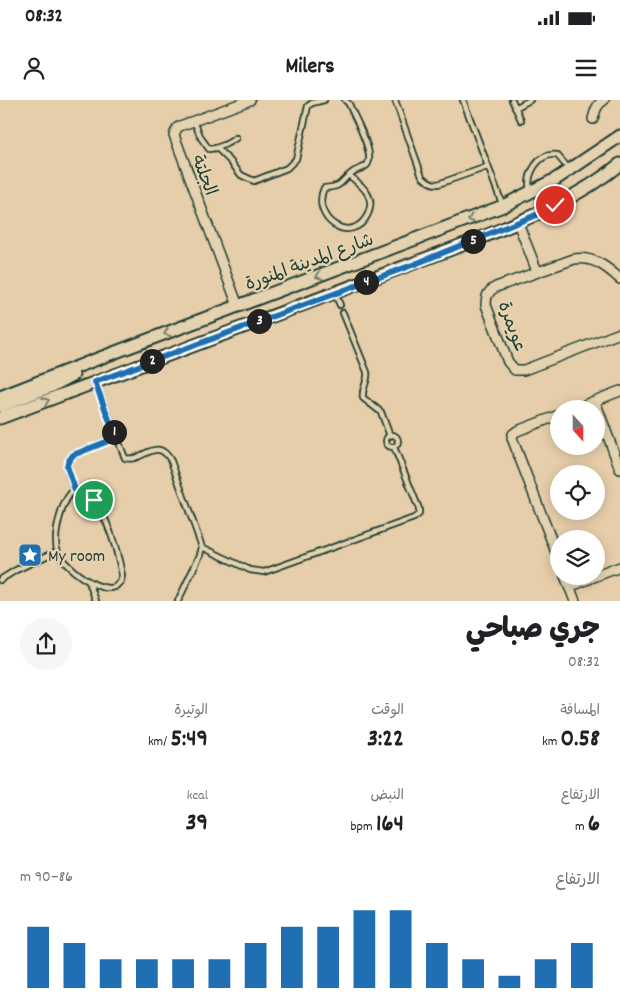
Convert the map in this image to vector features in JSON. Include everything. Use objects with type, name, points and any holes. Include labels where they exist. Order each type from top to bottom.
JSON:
[{"type":"street","name":"الجلتة","points":[[238,306],[174,138],[177,128],[250,100]]},
{"type":"street","points":[[592,119],[595,110],[604,100]]},
{"type":"street","name":"شارع المدينة المنورة","points":[[0,397],[503,206],[570,170],[620,136]]},
{"type":"street","points":[[0,418],[415,264],[518,223],[555,205],[618,167]]},
{"type":"street","points":[[518,223],[537,271]]},
{"type":"street","name":"عويمرة","points":[[620,279],[597,262],[583,258],[559,263],[496,287],[489,292],[486,299],[486,305],[508,362],[515,370],[524,370],[620,333]]},
{"type":"street","points":[[0,406],[64,380],[92,361]]},
{"type":"street","points":[[598,400],[620,391]]},
{"type":"street","points":[[550,418],[517,431],[513,434],[512,438],[550,537]]},
{"type":"street","points":[[605,428],[620,469]]},
{"type":"street","points":[[605,573],[620,567]]},
{"type":"street","points":[[569,586],[575,601]]},
{"type":"lane","points":[[217,148],[241,175],[254,181],[287,168],[296,159],[308,106],[324,100]]},
{"type":"lane","points":[[345,100],[349,104],[370,153],[368,164],[350,176],[338,186],[324,188],[321,197],[324,213],[328,220],[339,228],[358,227],[363,223],[371,205],[367,191],[350,176]]},
{"type":"lane","points":[[395,100],[422,176],[426,180],[433,184],[438,184],[487,167]]},
{"type":"lane","points":[[463,100],[503,206]]},
{"type":"lane","points":[[512,100],[521,120]]},
{"type":"lane","points":[[515,108],[530,100]]},
{"type":"lane","points":[[194,121],[205,146],[209,149],[217,148],[236,138]]},
{"type":"lane","points":[[531,192],[528,180],[531,171],[534,166],[548,156],[557,155],[570,170]]},
{"type":"lane","points":[[335,293],[340,306]]},
{"type":"lane","points":[[202,547],[250,570],[264,572],[414,518],[419,514],[419,509],[394,447],[387,444],[386,439],[390,436],[381,412],[363,398],[362,391],[367,379],[367,372],[343,313]]},
{"type":"lane","points":[[95,382],[123,456],[127,459],[153,450],[163,451],[168,456],[202,547],[178,601]]},
{"type":"lane","points":[[75,490],[67,466],[70,458],[73,455],[116,438]]},
{"type":"lane","points":[[75,490],[86,492],[90,495],[114,540],[122,575],[119,584],[112,588],[101,587],[89,582],[67,564],[57,551],[56,536],[60,518],[68,496],[75,490]]},
{"type":"lane","points":[[0,580],[16,570],[57,551]]},
{"type":"lane","points":[[89,582],[96,601]]},
{"type":"place","name":"My room","points":[[30,555]]},
{"type":"route","points":[[94,500],[86,492],[75,490],[67,466],[73,455],[116,438],[95,382],[415,264],[536,215],[555,205]]}]
